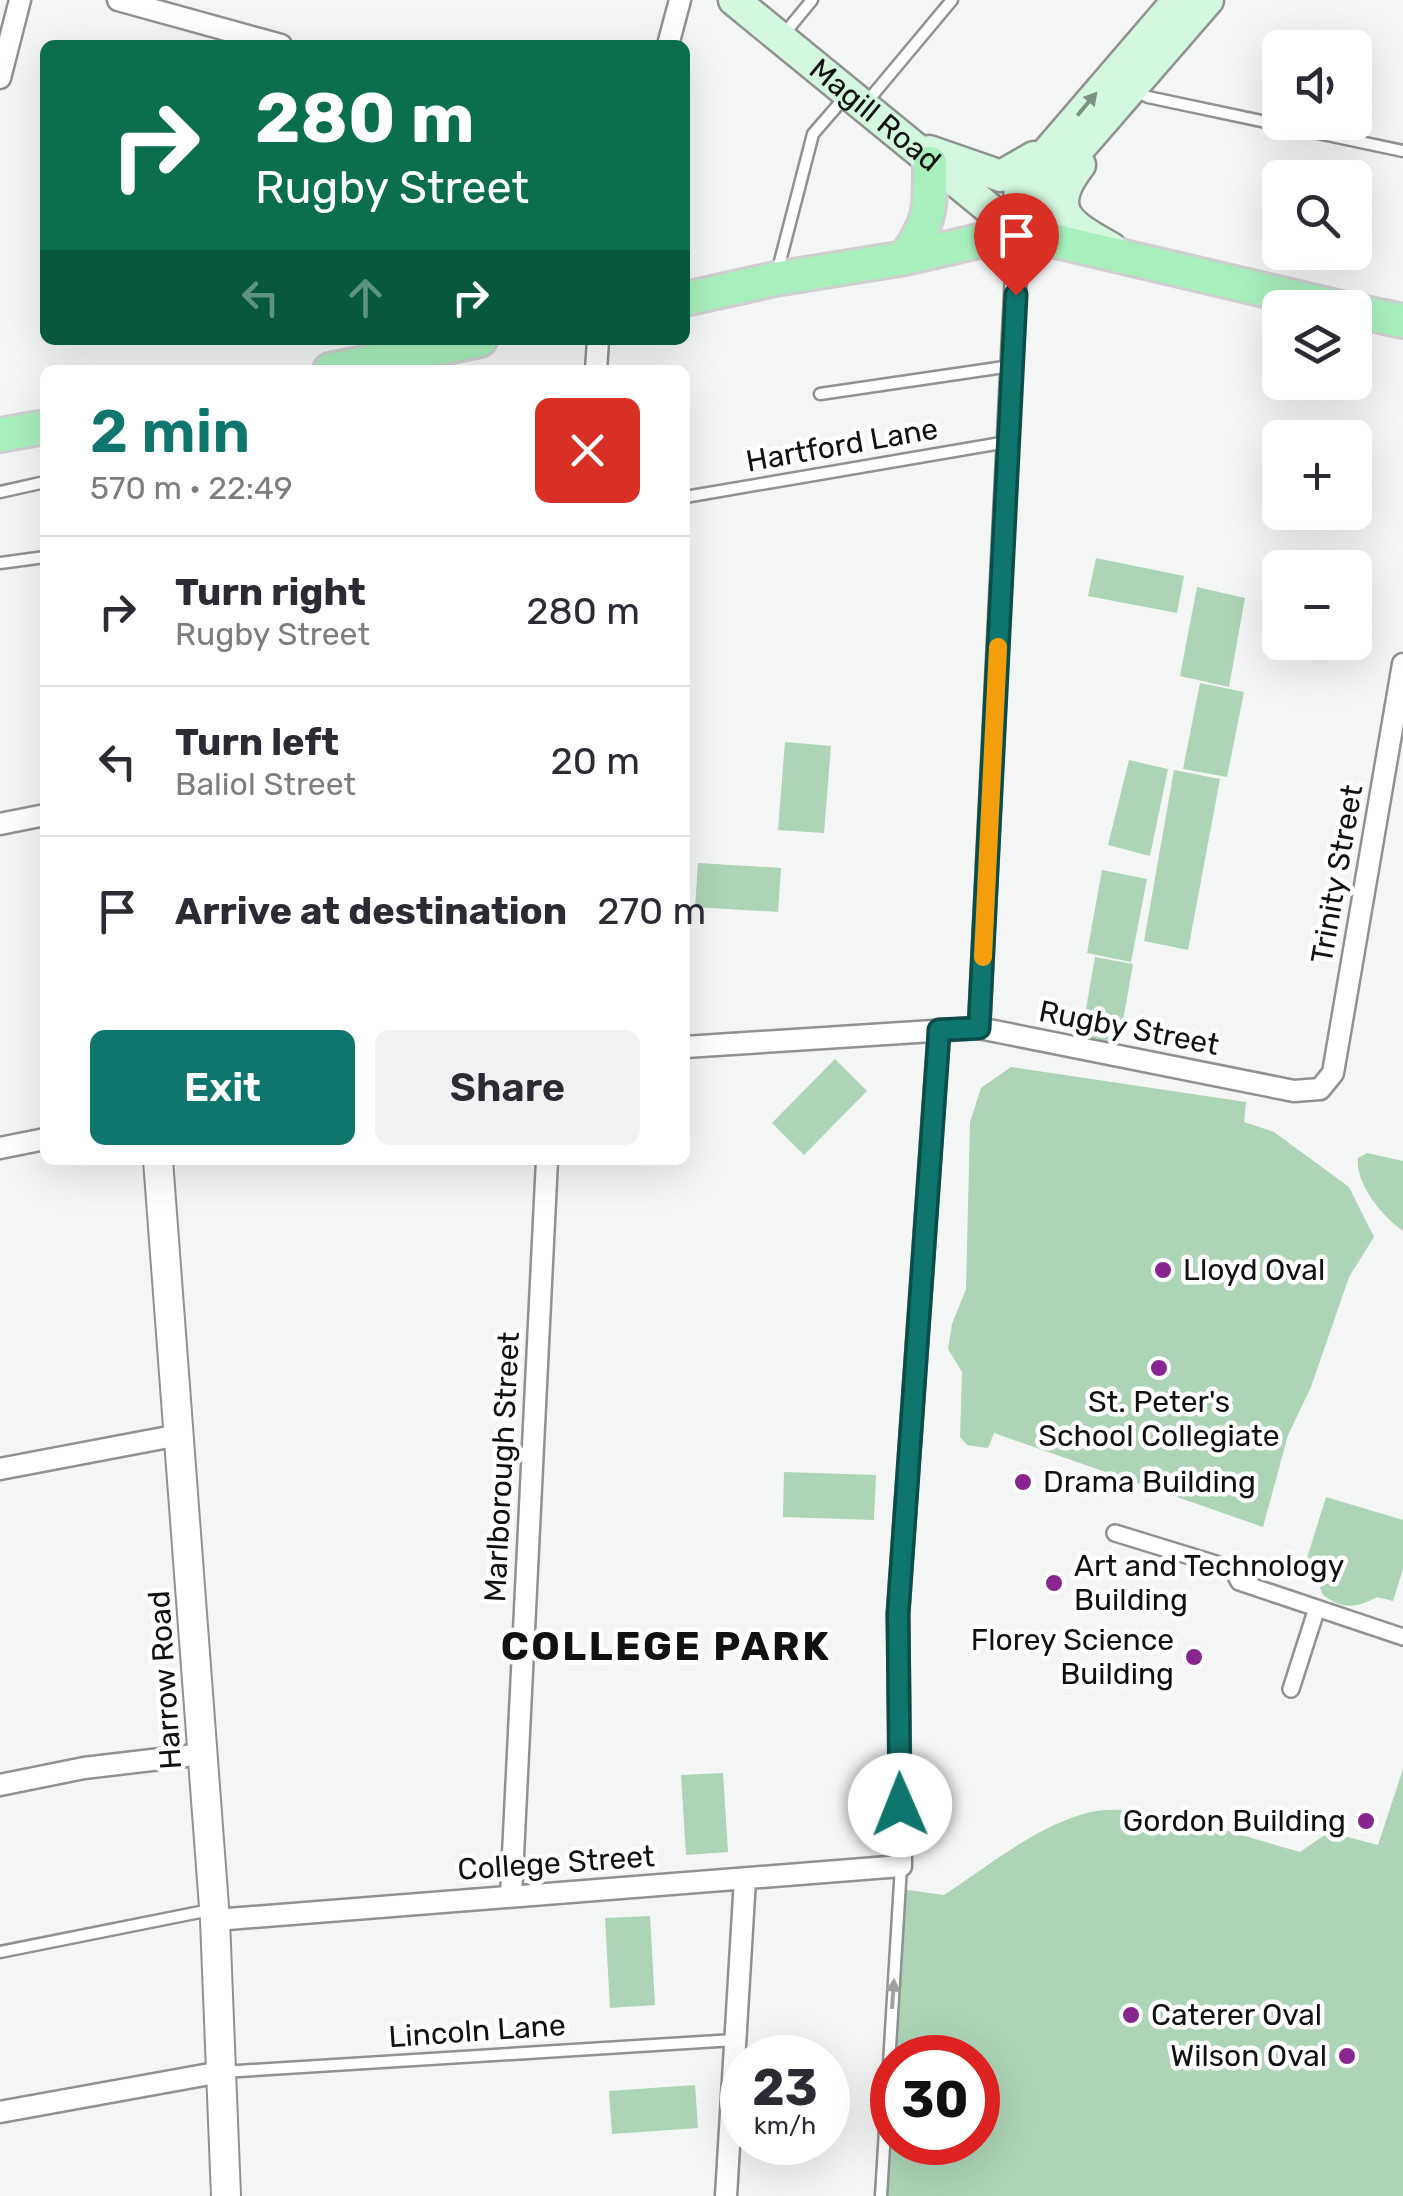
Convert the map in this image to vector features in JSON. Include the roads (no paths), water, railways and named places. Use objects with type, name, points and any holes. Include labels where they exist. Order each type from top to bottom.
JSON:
[{"type":"main road","name":"Magill Road","points":[[734,0],[1018,232]]},
{"type":"main road","points":[[1018,232],[1020,184],[1178,0]]},
{"type":"main road","points":[[1018,232],[1038,195],[1208,0]]},
{"type":"main road","points":[[1127,94],[1066,184],[1062,207],[1074,228],[1136,261]]},
{"type":"main road","points":[[899,138],[942,158],[1002,176],[1052,146]]},
{"type":"main road","points":[[906,258],[930,213],[930,163]]},
{"type":"main road","points":[[690,298],[906,258],[1018,232],[1263,290]]},
{"type":"main road","points":[[1372,314],[1403,321]]},
{"type":"main road","points":[[355,365],[455,345]]},
{"type":"main road","points":[[0,436],[40,428]]},
{"type":"street","points":[[0,78],[20,0]]},
{"type":"street","points":[[118,0],[263,40]]},
{"type":"street","points":[[669,40],[680,0]]},
{"type":"street","points":[[979,1028],[1018,232]]},
{"type":"street","name":"Trinity Street","points":[[1320,1089],[1333,1073],[1403,664]]},
{"type":"street","points":[[0,824],[40,816]]},
{"type":"street","name":"Rugby Street","points":[[690,1046],[979,1028],[1294,1091],[1320,1089]]},
{"type":"street","points":[[901,1866],[898,1614],[939,1030]]},
{"type":"street","points":[[0,1148],[40,1140]]},
{"type":"street","name":"Harrow Road","points":[[158,1165],[214,1915],[226,2196]]},
{"type":"street","name":"Marlborough Street","points":[[511,1896],[547,1165]]},
{"type":"street","points":[[0,1469],[179,1435]]},
{"type":"street","points":[[1115,1533],[1232,1569],[1238,1582],[1403,1637]]},
{"type":"street","points":[[1291,1688],[1317,1608]]},
{"type":"street","points":[[0,1785],[84,1768],[203,1754]]},
{"type":"street","name":"College Street","points":[[214,1915],[901,1866]]},
{"type":"street","points":[[736,2035],[745,1880]]},
{"type":"street","points":[[0,2112],[221,2072]]},
{"type":"street","points":[[710,2196],[726,2195],[728,2165]]},
{"type":"lane","points":[[780,38],[812,0]]},
{"type":"lane","points":[[776,279],[813,134],[855,101],[952,0]]},
{"type":"lane","points":[[1127,94],[1403,151]]},
{"type":"lane","points":[[820,394],[1012,366]]},
{"type":"lane","name":"Hartford Lane","points":[[690,496],[1008,442]]},
{"type":"lane","points":[[0,492],[40,483]]},
{"type":"lane","points":[[0,563],[40,559]]},
{"type":"lane","points":[[881,2196],[901,1866]]},
{"type":"lane","points":[[0,1952],[214,1915]]},
{"type":"lane","name":"Lincoln Lane","points":[[221,2072],[720,2041]]},
{"type":"place","name":"Lloyd Oval","points":[[1163,1270]]},
{"type":"place","name":"St. Peter's School Collegiate","points":[[1159,1368]]},
{"type":"place","name":"Drama Building","points":[[1023,1482]]},
{"type":"place","name":"Art and Technology Building","points":[[1054,1583]]},
{"type":"place","name":"Florey Science Building","points":[[1194,1657]]},
{"type":"place","name":"Gordon Building","points":[[1366,1821]]},
{"type":"place","name":"Caterer Oval","points":[[1131,2015]]},
{"type":"place","name":"Wilson Oval","points":[[1347,2056]]},
{"type":"district","name":"COLLEGE PARK","points":[[666,1646]]}]
